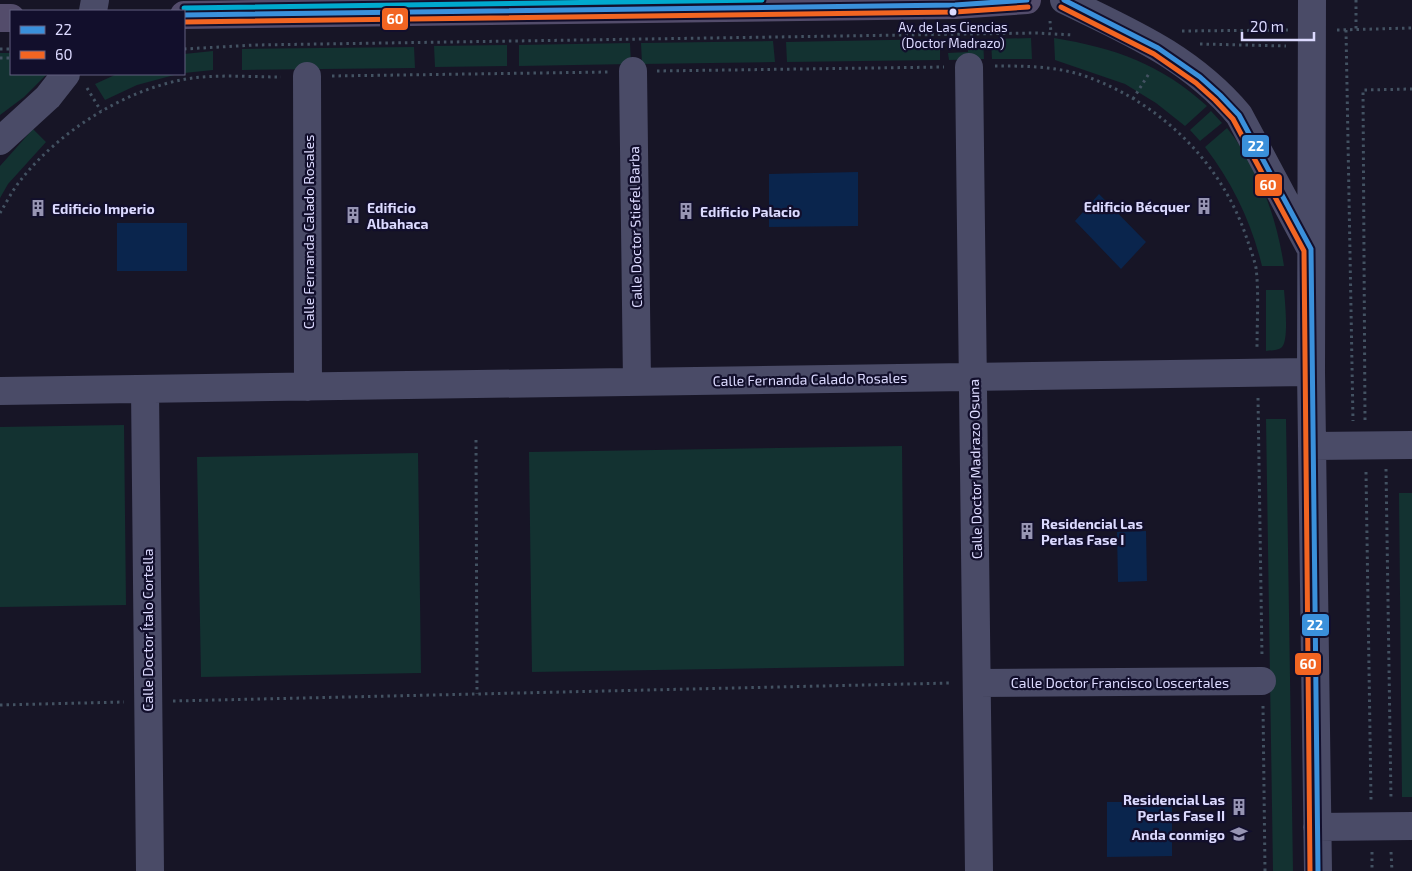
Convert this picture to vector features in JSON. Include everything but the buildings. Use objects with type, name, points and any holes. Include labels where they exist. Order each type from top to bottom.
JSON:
[{"type":"main road","points":[[186,16],[955,5],[1027,0]]},
{"type":"street","points":[[1064,0],[1167,52],[1186,64],[1226,100],[1240,115],[1311,249]]},
{"type":"street","points":[[1312,0],[1311,372],[1318,871]]},
{"type":"street","name":"Calle Doctor Madrazo Osuna","points":[[969,67],[979,871]]},
{"type":"street","name":"Calle Doctor Stiefel Barba","points":[[633,72],[638,382]]},
{"type":"street","points":[[2,138],[48,97],[65,75]]},
{"type":"street","name":"Calle Fernanda Calado Rosales","points":[[307,76],[308,387]]},
{"type":"street","name":"Calle Fernanda Calado Rosales","points":[[0,391],[1311,372]]},
{"type":"street","name":"Calle Doctor Ítalo Cortella","points":[[145,389],[150,871]]},
{"type":"street","points":[[1312,446],[1412,445]]},
{"type":"street","name":"Calle Doctor Francisco Loscertales","points":[[977,683],[1262,681]]},
{"type":"street","points":[[1317,827],[1412,826]]},
{"type":"path","points":[[1356,0],[1356,30]]},
{"type":"path","points":[[1334,30],[1412,28]]},
{"type":"path","points":[[185,49],[254,44],[1036,33]]},
{"type":"path","points":[[0,214],[20,181],[64,136],[109,107],[143,92],[186,80],[307,76],[1036,67],[1084,76],[1133,99],[1182,135],[1213,170],[1240,218],[1256,267],[1265,871]]},
{"type":"path","points":[[1372,871],[1363,90],[1412,89]]},
{"type":"path","points":[[476,440],[477,694]]},
{"type":"path","points":[[0,705],[977,683]]},
{"type":"green space","points":[[1031,38],[1032,59],[992,59],[991,39]]},
{"type":"green space","points":[[1054,38],[1097,47],[1136,60],[1172,79],[1207,106],[1185,126],[1156,103],[1125,84],[1055,60]]},
{"type":"green space","points":[[940,39],[940,60],[787,62],[786,42]]},
{"type":"green space","points":[[968,39],[983,39],[984,59],[949,60],[948,53],[968,52]]},
{"type":"green space","points":[[773,41],[775,62],[642,64],[641,43]]},
{"type":"green space","points":[[630,43],[631,64],[519,66],[519,45]]},
{"type":"green space","points":[[507,45],[507,66],[435,67],[434,46]]},
{"type":"green space","points":[[414,47],[415,68],[242,70],[242,49]]},
{"type":"green space","points":[[213,51],[213,70],[185,73],[185,54]]},
{"type":"green space","points":[[0,53],[10,53],[10,75],[46,75],[24,97],[0,115]]},
{"type":"green space","points":[[115,75],[174,75],[137,85],[105,100],[95,84]]},
{"type":"green space","points":[[1211,111],[1222,123],[1200,141],[1190,130]]},
{"type":"green space","points":[[1227,128],[1257,176],[1271,210],[1284,266],[1262,266],[1258,249],[1240,203],[1205,147]]},
{"type":"green space","points":[[33,129],[46,142],[8,184],[0,198],[0,166]]},
{"type":"green space","points":[[1266,290],[1284,290],[1286,320],[1285,337],[1282,347],[1266,351]]},
{"type":"green space","points":[[1266,419],[1286,419],[1293,871],[1273,871]]},
{"type":"green space","points":[[124,425],[126,605],[0,607],[0,427]]},
{"type":"green space","points":[[902,446],[904,666],[532,672],[529,452]]},
{"type":"green space","points":[[418,453],[421,673],[201,677],[197,457]]},
{"type":"green space","points":[[1399,493],[1412,493],[1412,797],[1402,797]]},
{"type":"water","points":[[858,172],[858,226],[769,227],[769,174]]},
{"type":"water","points":[[1099,194],[1146,242],[1121,269],[1075,221]]},
{"type":"water","points":[[117,223],[187,223],[187,271],[117,271]]},
{"type":"water","points":[[1146,531],[1147,581],[1118,582],[1117,532]]},
{"type":"water","points":[[1107,802],[1172,802],[1172,856],[1107,857]]},
{"type":"transit line","points":[[184,8],[762,0]]},
{"type":"transit line","name":"22","points":[[185,15],[955,5],[1027,0]]},
{"type":"transit line","name":"22","points":[[1064,0],[1158,48],[1200,77],[1220,95],[1239,115],[1311,249],[1318,871]]},
{"type":"transit line","name":"60","points":[[185,22],[955,12],[1028,7]]},
{"type":"transit line","name":"60","points":[[1061,7],[1154,54],[1196,83],[1215,100],[1233,119],[1304,251],[1310,871]]},
{"type":"place","name":"Av. de Las Ciencias (Doctor Madrazo)","points":[[953,12]]},
{"type":"place","name":"Edificio Bécquer","points":[[1204,206]]},
{"type":"place","name":"Edificio Imperio","points":[[38,208]]},
{"type":"place","name":"Edificio Palacio","points":[[686,211]]},
{"type":"place","name":"Edificio Albahaca","points":[[353,215]]},
{"type":"place","name":"Residencial Las Perlas Fase I","points":[[1027,531]]},
{"type":"place","name":"Residencial Las Perlas Fase II","points":[[1239,807]]},
{"type":"place","name":"Anda conmigo","points":[[1239,834]]}]
